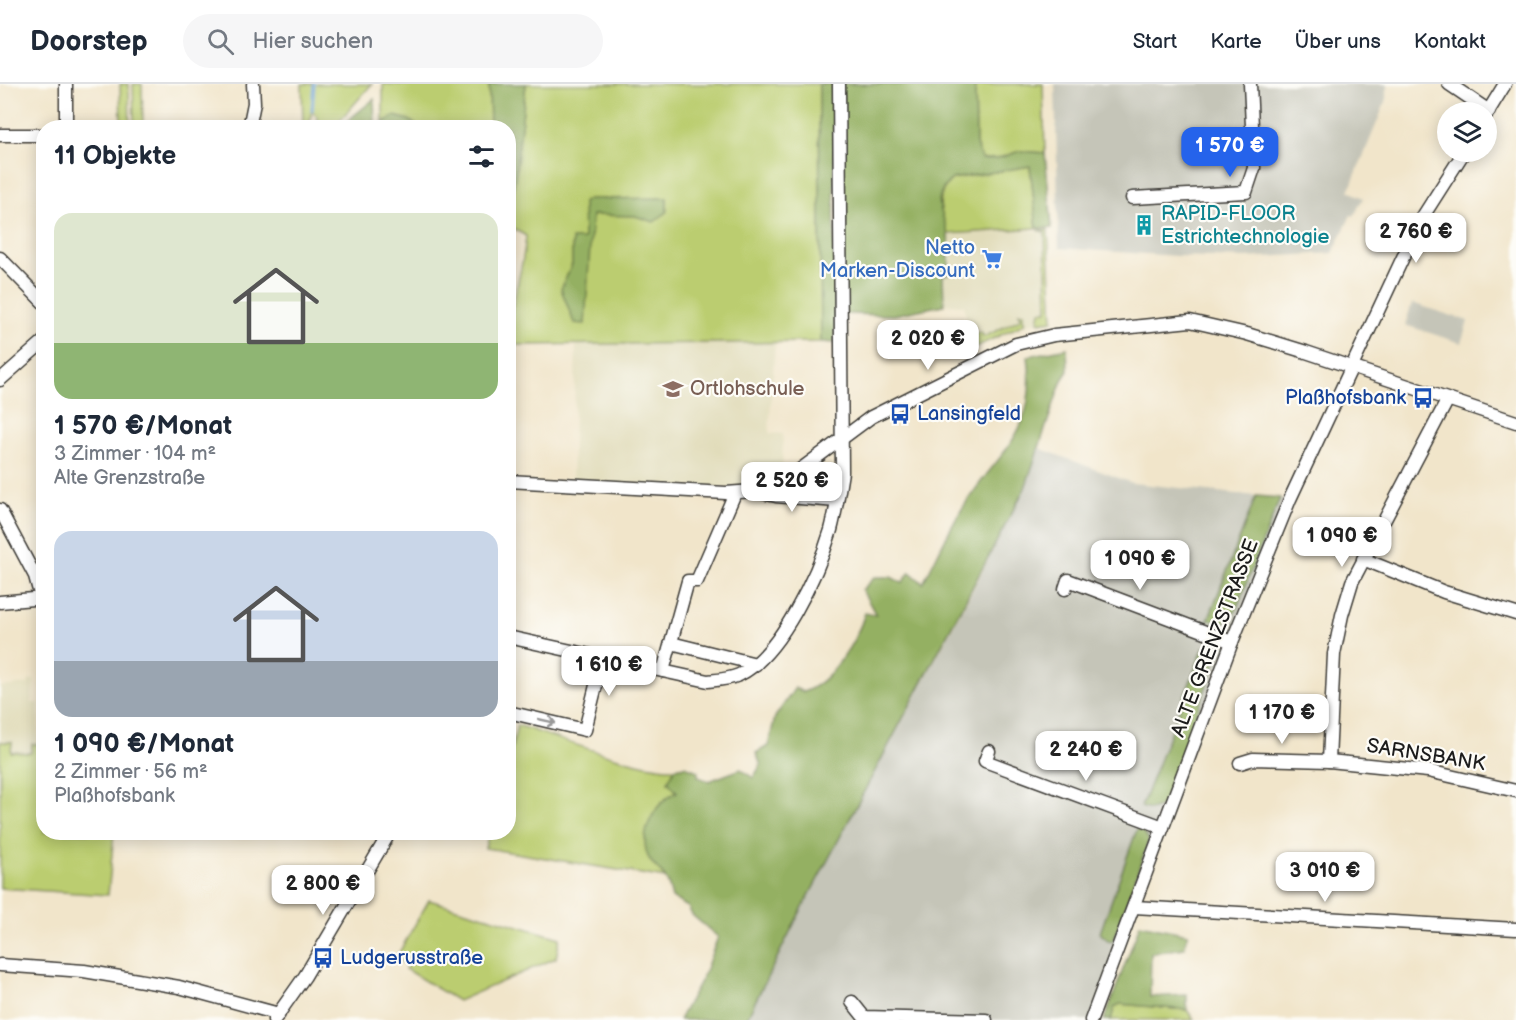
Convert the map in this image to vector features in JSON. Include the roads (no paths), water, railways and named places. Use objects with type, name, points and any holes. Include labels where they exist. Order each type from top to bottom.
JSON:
[{"type":"street","points":[[66,84],[66,120]]},
{"type":"street","points":[[251,120],[254,103],[253,84]]},
{"type":"street","points":[[516,639],[702,680],[721,680],[738,676],[756,664],[770,650],[796,610],[831,531],[842,472],[839,84]]},
{"type":"street","points":[[1132,198],[1246,192],[1254,168],[1250,84]]},
{"type":"street","points":[[1449,84],[1473,102]]},
{"type":"street","points":[[1494,102],[1505,84]]},
{"type":"street","points":[[0,135],[36,135]]},
{"type":"street","name":"ALTE GRENZSTRASSE","points":[[1091,1020],[1233,642],[1290,499],[1353,369],[1420,221],[1458,162]]},
{"type":"street","points":[[0,258],[36,295]]},
{"type":"street","points":[[516,481],[735,493],[753,491],[793,475],[871,417],[1016,344],[1054,335],[1191,321],[1247,334],[1516,422]]},
{"type":"street","points":[[0,380],[36,348]]},
{"type":"street","points":[[1240,763],[1253,759],[1329,761],[1334,654],[1342,615],[1363,559],[1446,400]]},
{"type":"street","points":[[753,491],[776,496],[837,501]]},
{"type":"street","points":[[663,671],[688,581],[698,581],[735,493]]},
{"type":"street","points":[[0,510],[36,579]]},
{"type":"street","points":[[1363,559],[1444,592],[1516,614]]},
{"type":"street","points":[[1065,589],[1068,580],[1233,642]]},
{"type":"street","points":[[0,602],[36,599]]},
{"type":"street","points":[[671,643],[756,664]]},
{"type":"street","points":[[516,714],[585,730],[603,657]]},
{"type":"street","points":[[989,751],[985,761],[1163,826]]},
{"type":"street","name":"SARNSBANK","points":[[1329,761],[1428,771],[1516,791]]},
{"type":"street","points":[[0,965],[84,971],[180,987],[277,1017],[305,976],[385,840]]},
{"type":"street","points":[[1134,907],[1516,929]]},
{"type":"street","points":[[852,1002],[864,1017],[986,1020]]},
{"type":"waterway","points":[[312,111],[314,84]]},
{"type":"place","name":"RAPID-FLOOR Estrichtechnologie","points":[[1144,225]]},
{"type":"place","name":"Netto Marken-Discount","points":[[992,259]]},
{"type":"place","name":"Ortlohschule","points":[[673,389]]},
{"type":"place","name":"Plaßhofsbank","points":[[1423,398]]},
{"type":"place","name":"Lansingfeld","points":[[900,414]]},
{"type":"place","name":"Ludgerusstraße","points":[[323,958]]}]
